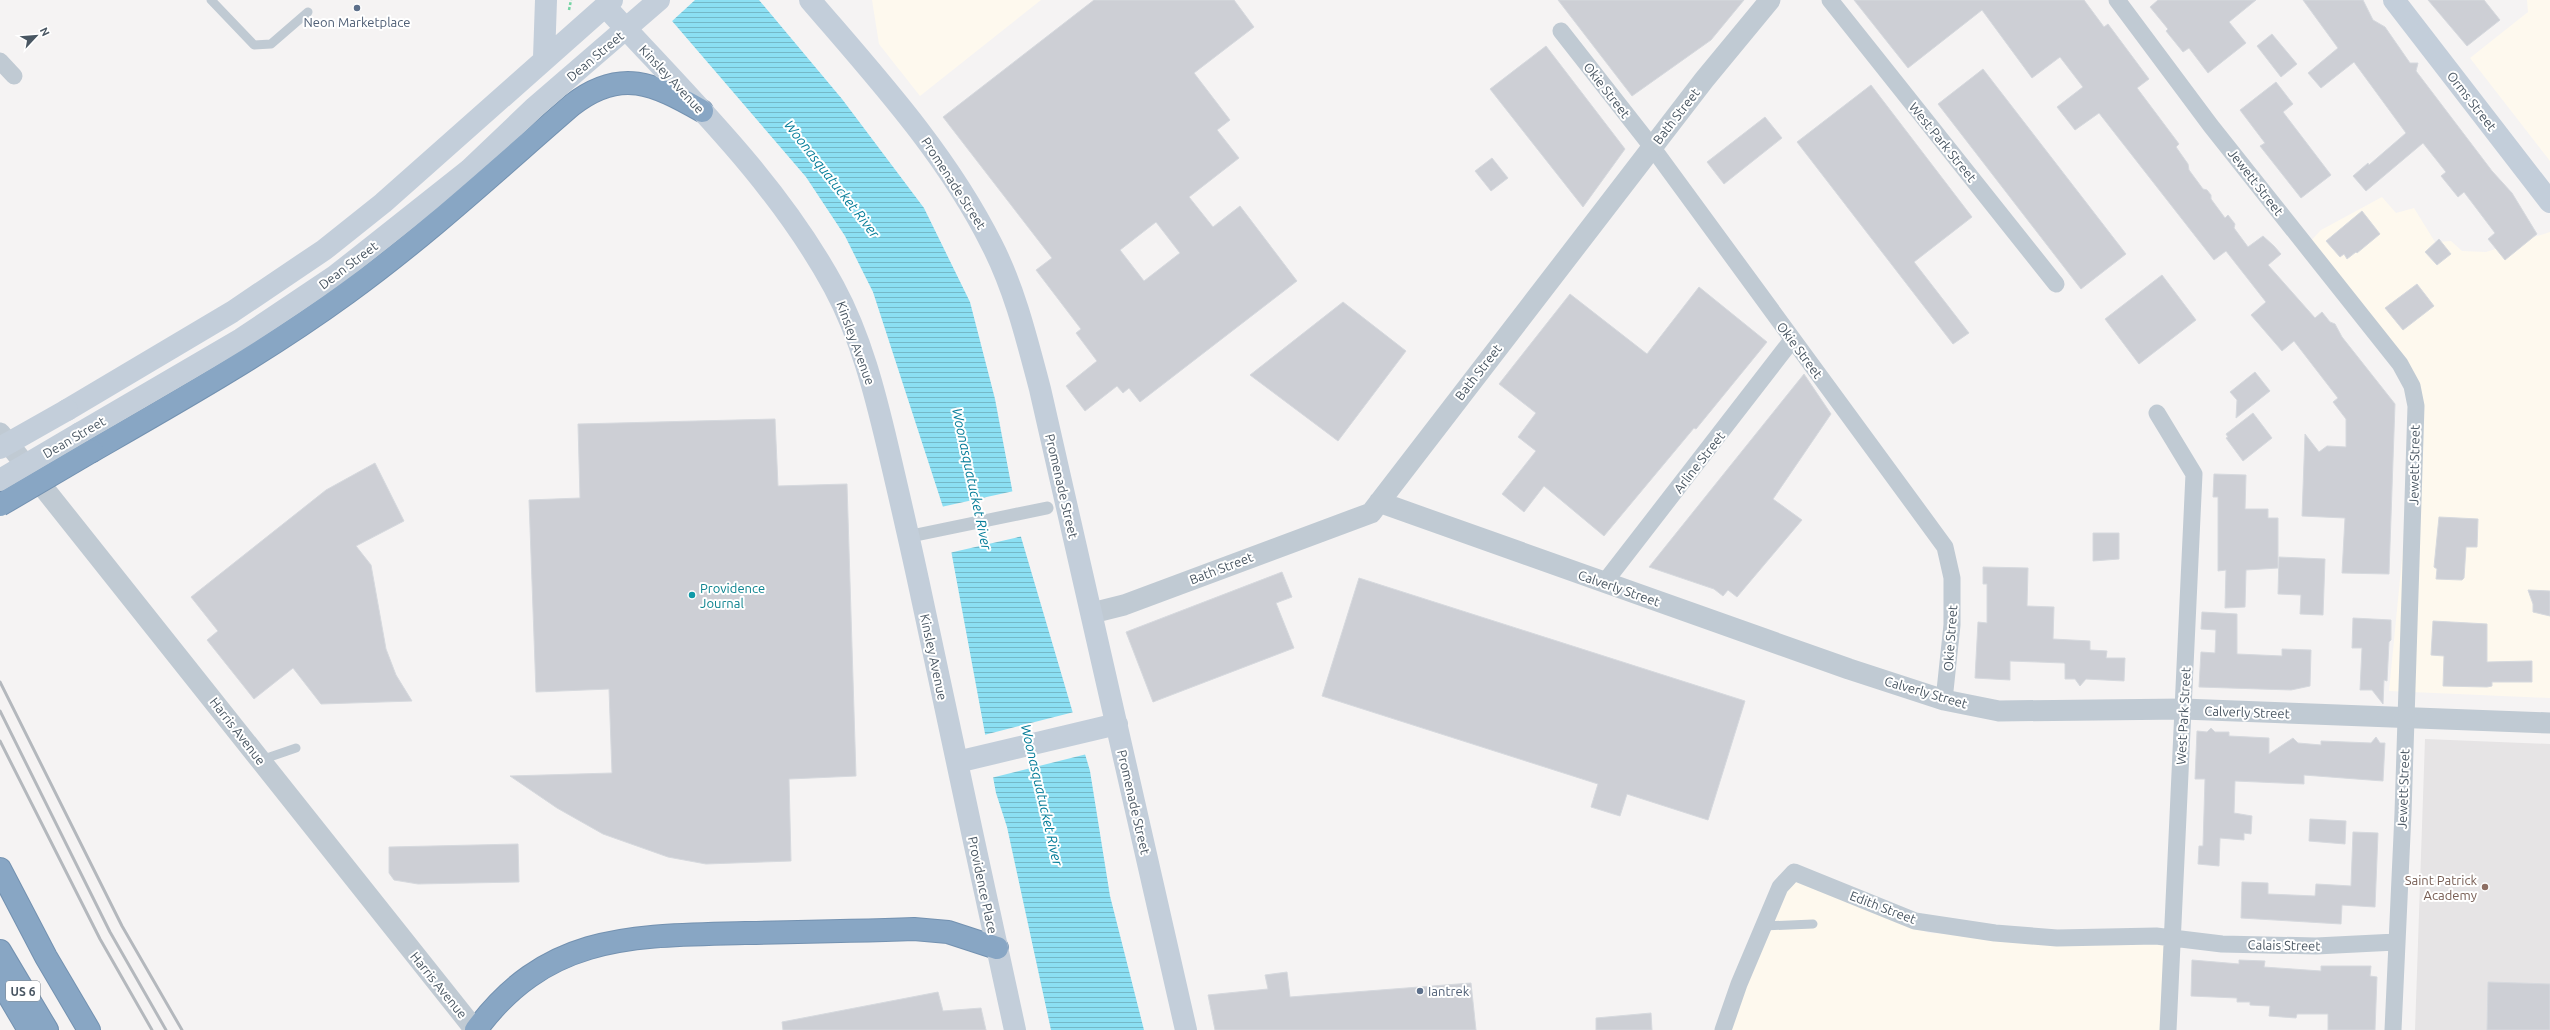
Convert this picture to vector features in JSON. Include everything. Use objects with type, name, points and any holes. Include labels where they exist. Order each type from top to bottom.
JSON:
[{"type":"highway","points":[[0,505],[253,357],[341,298],[407,247],[572,105],[592,92],[616,84],[648,85],[668,92],[702,111]]},
{"type":"highway","points":[[0,869],[46,957],[90,1030]]},
{"type":"highway","points":[[476,1030],[497,1006],[523,982],[552,964],[588,947],[606,942],[648,936],[914,929],[948,932],[997,948]]},
{"type":"highway","name":"US 6","points":[[0,952],[47,1030]]},
{"type":"highway","points":[[0,981],[29,1030]]},
{"type":"main road","points":[[544,58],[546,0]]},
{"type":"main road","name":"Promenade Street","points":[[810,0],[885,86],[932,146],[979,220],[1002,265],[1022,322],[1040,389],[1186,1030]]},
{"type":"main road","points":[[828,0],[832,25]]},
{"type":"main road","name":"Orms Street","points":[[2394,0],[2550,202]]},
{"type":"main road","name":"Dean Street","points":[[0,448],[232,312],[324,250],[383,203],[441,150],[465,132],[605,2]]},
{"type":"main road","name":"Kinsley Avenue","points":[[605,2],[626,30],[702,111],[770,192],[800,231],[835,289],[850,323],[877,402],[897,483],[957,762]]},
{"type":"main road","name":"Dean Street","points":[[0,480],[241,339],[335,276],[469,170],[535,107],[652,6]]},
{"type":"main road","points":[[957,762],[1117,724]]},
{"type":"main road","name":"Providence Place","points":[[957,762],[1015,1030]]},
{"type":"street","name":"Bath Street","points":[[1092,613],[1124,605],[1371,513],[1652,147],[1770,0]]},
{"type":"street","name":"West Park Street","points":[[1830,0],[2056,284]]},
{"type":"street","name":"Jewett Street","points":[[2117,0],[2211,126],[2400,364],[2412,386],[2416,406],[2406,717],[2393,1030]]},
{"type":"street","name":"Okie Street","points":[[1561,31],[1652,147],[1944,546],[1952,578],[1952,625],[1944,700]]},
{"type":"street","points":[[0,61],[14,76]]},
{"type":"street","name":"Arline Street","points":[[1604,583],[1792,340]]},
{"type":"street","name":"West Park Street","points":[[2157,413],[2194,474],[2168,1030]]},
{"type":"street","name":"Harris Avenue","points":[[0,433],[476,1030]]},
{"type":"street","name":"Calverly Street","points":[[1379,502],[1604,583],[1944,700],[1998,711],[2183,710],[2550,722]]},
{"type":"street","points":[[916,536],[1047,508]]},
{"type":"street","name":"Edith Street","points":[[1723,1030],[1763,926],[1780,887],[1794,872],[1915,921],[1995,933],[2038,937],[2156,936],[2173,939]]},
{"type":"street","name":"Calais Street","points":[[2173,939],[2222,944],[2316,946],[2396,942]]},
{"type":"lane","points":[[211,0],[254,46],[271,44],[308,12]]},
{"type":"lane","points":[[261,760],[296,748]]},
{"type":"lane","points":[[1763,926],[1813,924]]},
{"type":"path","points":[[569,12],[570,0]]},
{"type":"shaded area","points":[[872,0],[1041,0],[920,96],[879,44]]},
{"type":"shaded area","points":[[2527,0],[2550,0],[2550,161],[2470,58],[2528,12]]},
{"type":"shaded area","points":[[2382,197],[2396,213],[2414,208],[2435,242],[2451,241],[2462,251],[2486,252],[2550,232],[2550,698],[2389,691],[2408,498],[2410,389],[2305,247],[2321,230]]},
{"type":"shaded area","name":"Saint Patrick Academy","points":[[2425,739],[2550,744],[2550,1030],[2415,1030]]},
{"type":"shaded area","points":[[1784,877],[1929,933],[2169,944],[2166,1030],[1716,1030]]},
{"type":"water","name":"Woonasquatucket River","points":[[654,0],[759,0],[842,99],[924,208],[970,302],[995,399],[1021,537],[1090,771],[1110,896],[1144,1030],[1051,1030],[1007,827],[996,793],[943,507],[873,292],[845,236],[806,177]]},
{"type":"pier","points":[[652,0],[695,0],[670,23]]},
{"type":"pier","points":[[1014,491],[1023,536],[949,553],[941,507]]},
{"type":"pier","points":[[1074,712],[1087,754],[991,778],[984,735]]},
{"type":"building","points":[[1094,0],[1234,0],[1254,27],[1194,73],[1230,120],[1217,130],[1239,158],[1189,197],[1213,227],[1240,206],[1297,281],[1140,402],[1129,388],[1123,393],[1117,386],[1085,411],[1066,386],[1097,361],[1076,333],[1081,329],[1036,270],[1052,258],[943,117]],"holes":[[[1156,222],[1180,253],[1144,281],[1120,250]]]},
{"type":"building","points":[[1558,0],[1744,0],[1711,40],[1632,96]]},
{"type":"building","points":[[1854,0],[2084,0],[2104,27],[2108,24],[2149,79],[2137,88],[2179,144],[2176,147],[2188,164],[2189,170],[2203,189],[2207,190],[2211,195],[2211,199],[2225,218],[2228,215],[2235,224],[2234,228],[2248,247],[2263,236],[2274,246],[2281,254],[2268,265],[2315,318],[2322,312],[2330,322],[2335,324],[2342,337],[2395,404],[2389,574],[2342,573],[2345,518],[2302,516],[2305,434],[2319,452],[2327,446],[2346,447],[2346,419],[2333,402],[2338,398],[2294,341],[2282,351],[2251,315],[2266,302],[2226,251],[2214,260],[2099,113],[2075,130],[2057,107],[2083,87],[2060,57],[2032,78],[1982,10],[1908,68]]},
{"type":"building","points":[[2158,0],[2256,0],[2229,22],[2246,43],[2208,73],[2189,48],[2183,52],[2166,31],[2168,29],[2150,7]]},
{"type":"building","points":[[2303,0],[2363,0],[2373,20],[2385,27],[2410,63],[2418,63],[2416,71],[2492,171],[2512,193],[2537,234],[2505,260],[2488,239],[2495,233],[2464,192],[2458,197],[2441,176],[2446,172],[2423,143],[2366,191],[2353,176],[2368,163],[2369,165],[2406,133],[2354,62],[2321,88],[2308,73],[2338,48]]},
{"type":"building","points":[[2428,0],[2484,0],[2500,20],[2467,46]]},
{"type":"building","points":[[2272,34],[2297,64],[2281,77],[2257,46]]},
{"type":"building","points":[[1546,46],[1625,149],[1583,207],[1490,89]]},
{"type":"building","points":[[1983,69],[2126,254],[2081,289],[1938,104]]},
{"type":"building","points":[[2276,82],[2293,104],[2283,112],[2331,175],[2301,198],[2260,146],[2265,143],[2240,110]]},
{"type":"building","points":[[1871,85],[1972,217],[1914,262],[1969,333],[1953,344],[1797,142]]},
{"type":"building","points":[[1765,117],[1782,138],[1724,184],[1707,162]]},
{"type":"building","points":[[1492,158],[1508,178],[1491,191],[1475,171]]},
{"type":"building","points":[[2362,211],[2380,234],[2357,253],[2356,252],[2347,259],[2344,254],[2340,257],[2326,241]]},
{"type":"building","points":[[2439,239],[2451,254],[2437,265],[2425,252]]},
{"type":"building","points":[[2162,275],[2196,320],[2139,364],[2105,319]]},
{"type":"building","points":[[2417,284],[2434,306],[2403,330],[2385,308]]},
{"type":"building","points":[[1699,287],[1767,342],[1696,429],[1694,428],[1604,536],[1544,486],[1524,512],[1502,494],[1536,451],[1518,437],[1536,413],[1499,384],[1570,294],[1647,354]]},
{"type":"building","points":[[1343,302],[1406,351],[1338,441],[1250,375]]},
{"type":"building","points":[[2255,372],[2270,391],[2236,418],[2237,400],[2230,392]]},
{"type":"building","points":[[1804,374],[1831,414],[1773,499],[1802,520],[1737,597],[1728,590],[1723,596],[1714,589],[1649,567]]},
{"type":"building","points":[[2253,413],[2272,438],[2243,461],[2226,438],[2228,437],[2226,434]]},
{"type":"building","name":"Providence Journal","points":[[775,419],[778,486],[847,484],[856,776],[789,779],[791,861],[706,864],[668,857],[603,834],[557,808],[510,776],[612,773],[609,689],[536,692],[529,500],[580,498],[578,424]]},
{"type":"building","points":[[375,463],[404,521],[356,546],[371,565],[386,649],[396,675],[412,701],[321,704],[293,668],[254,699],[207,640],[218,631],[191,597],[326,490]]},
{"type":"building","points":[[2214,474],[2246,475],[2245,509],[2268,509],[2268,518],[2278,518],[2278,568],[2246,570],[2245,607],[2225,608],[2226,570],[2218,571],[2218,497],[2213,497]]},
{"type":"building","points":[[2439,517],[2478,519],[2477,547],[2466,547],[2464,578],[2462,580],[2436,579],[2437,569],[2434,567]]},
{"type":"building","points":[[2093,533],[2119,533],[2119,559],[2093,561]]},
{"type":"building","points":[[2279,557],[2325,559],[2323,615],[2300,614],[2301,595],[2278,594]]},
{"type":"building","points":[[1983,567],[2028,568],[2027,606],[2054,607],[2053,639],[2090,641],[2090,650],[2107,651],[2106,658],[2125,658],[2124,681],[2086,679],[2080,686],[2075,679],[2065,679],[2064,663],[2010,661],[2010,680],[1975,678],[1978,622],[1987,623],[1987,584],[1983,584]]},
{"type":"building","points":[[1282,572],[1292,597],[1276,603],[1294,648],[1153,702],[1126,632]]},
{"type":"building","points":[[1359,578],[1745,701],[1708,820],[1627,794],[1620,816],[1591,807],[1598,784],[1322,696]]},
{"type":"building","points":[[2528,590],[2550,591],[2550,616],[2533,612],[2533,604]]},
{"type":"building","points":[[2202,612],[2237,614],[2237,654],[2282,656],[2282,649],[2311,650],[2310,686],[2291,690],[2199,687],[2201,652],[2215,653],[2216,630],[2201,629]]},
{"type":"building","points":[[2353,618],[2391,620],[2391,640],[2389,642],[2387,681],[2384,680],[2383,704],[2372,690],[2360,690],[2362,648],[2352,648]]},
{"type":"building","points":[[2433,621],[2487,624],[2487,662],[2532,661],[2532,682],[2492,682],[2492,686],[2487,687],[2443,686],[2444,656],[2431,655]]},
{"type":"building","points":[[2211,728],[2215,732],[2229,732],[2229,736],[2269,738],[2269,754],[2293,738],[2298,743],[2321,745],[2321,741],[2371,743],[2376,737],[2380,743],[2385,743],[2383,781],[2304,775],[2304,784],[2235,781],[2234,813],[2252,816],[2251,834],[2244,833],[2244,840],[2220,838],[2219,866],[2198,864],[2199,846],[2203,846],[2205,779],[2195,779],[2197,731],[2207,732]]},
{"type":"building","points":[[2310,819],[2346,821],[2345,844],[2309,841]]},
{"type":"building","points":[[2353,832],[2378,833],[2375,907],[2342,905],[2341,924],[2241,918],[2242,882],[2268,883],[2268,894],[2315,896],[2316,884],[2351,886]]},
{"type":"building","points":[[518,844],[519,882],[418,884],[394,880],[389,873],[389,847]]},
{"type":"building","points":[[2192,960],[2239,964],[2239,960],[2265,961],[2264,967],[2321,971],[2321,966],[2371,966],[2370,976],[2377,977],[2375,1030],[2328,1030],[2328,1014],[2297,1014],[2296,1018],[2269,1016],[2270,1006],[2250,1005],[2250,1002],[2237,1002],[2237,998],[2191,996]]},
{"type":"building","points":[[1287,972],[1290,997],[1471,983],[1476,1030],[1215,1030],[1208,995],[1268,989],[1265,975]]},
{"type":"building","points":[[2488,982],[2550,984],[2550,1030],[2487,1030]]},
{"type":"building","points":[[938,992],[943,1011],[981,1008],[986,1030],[783,1030],[782,1022]]},
{"type":"building","points":[[1651,1013],[1652,1030],[1596,1030],[1596,1018]]},
{"type":"railway","points":[[0,682],[122,926],[182,1030]]},
{"type":"railway","points":[[0,711],[110,932],[166,1030]]},
{"type":"railway","points":[[0,741],[100,939],[152,1030]]},
{"type":"place","name":"Neon Marketplace","points":[[357,8]]},
{"type":"place","name":"Providence Journal","points":[[692,595]]},
{"type":"place","name":"Saint Patrick Academy","points":[[2485,887]]},
{"type":"place","name":"Iantrek","points":[[1420,991]]}]
